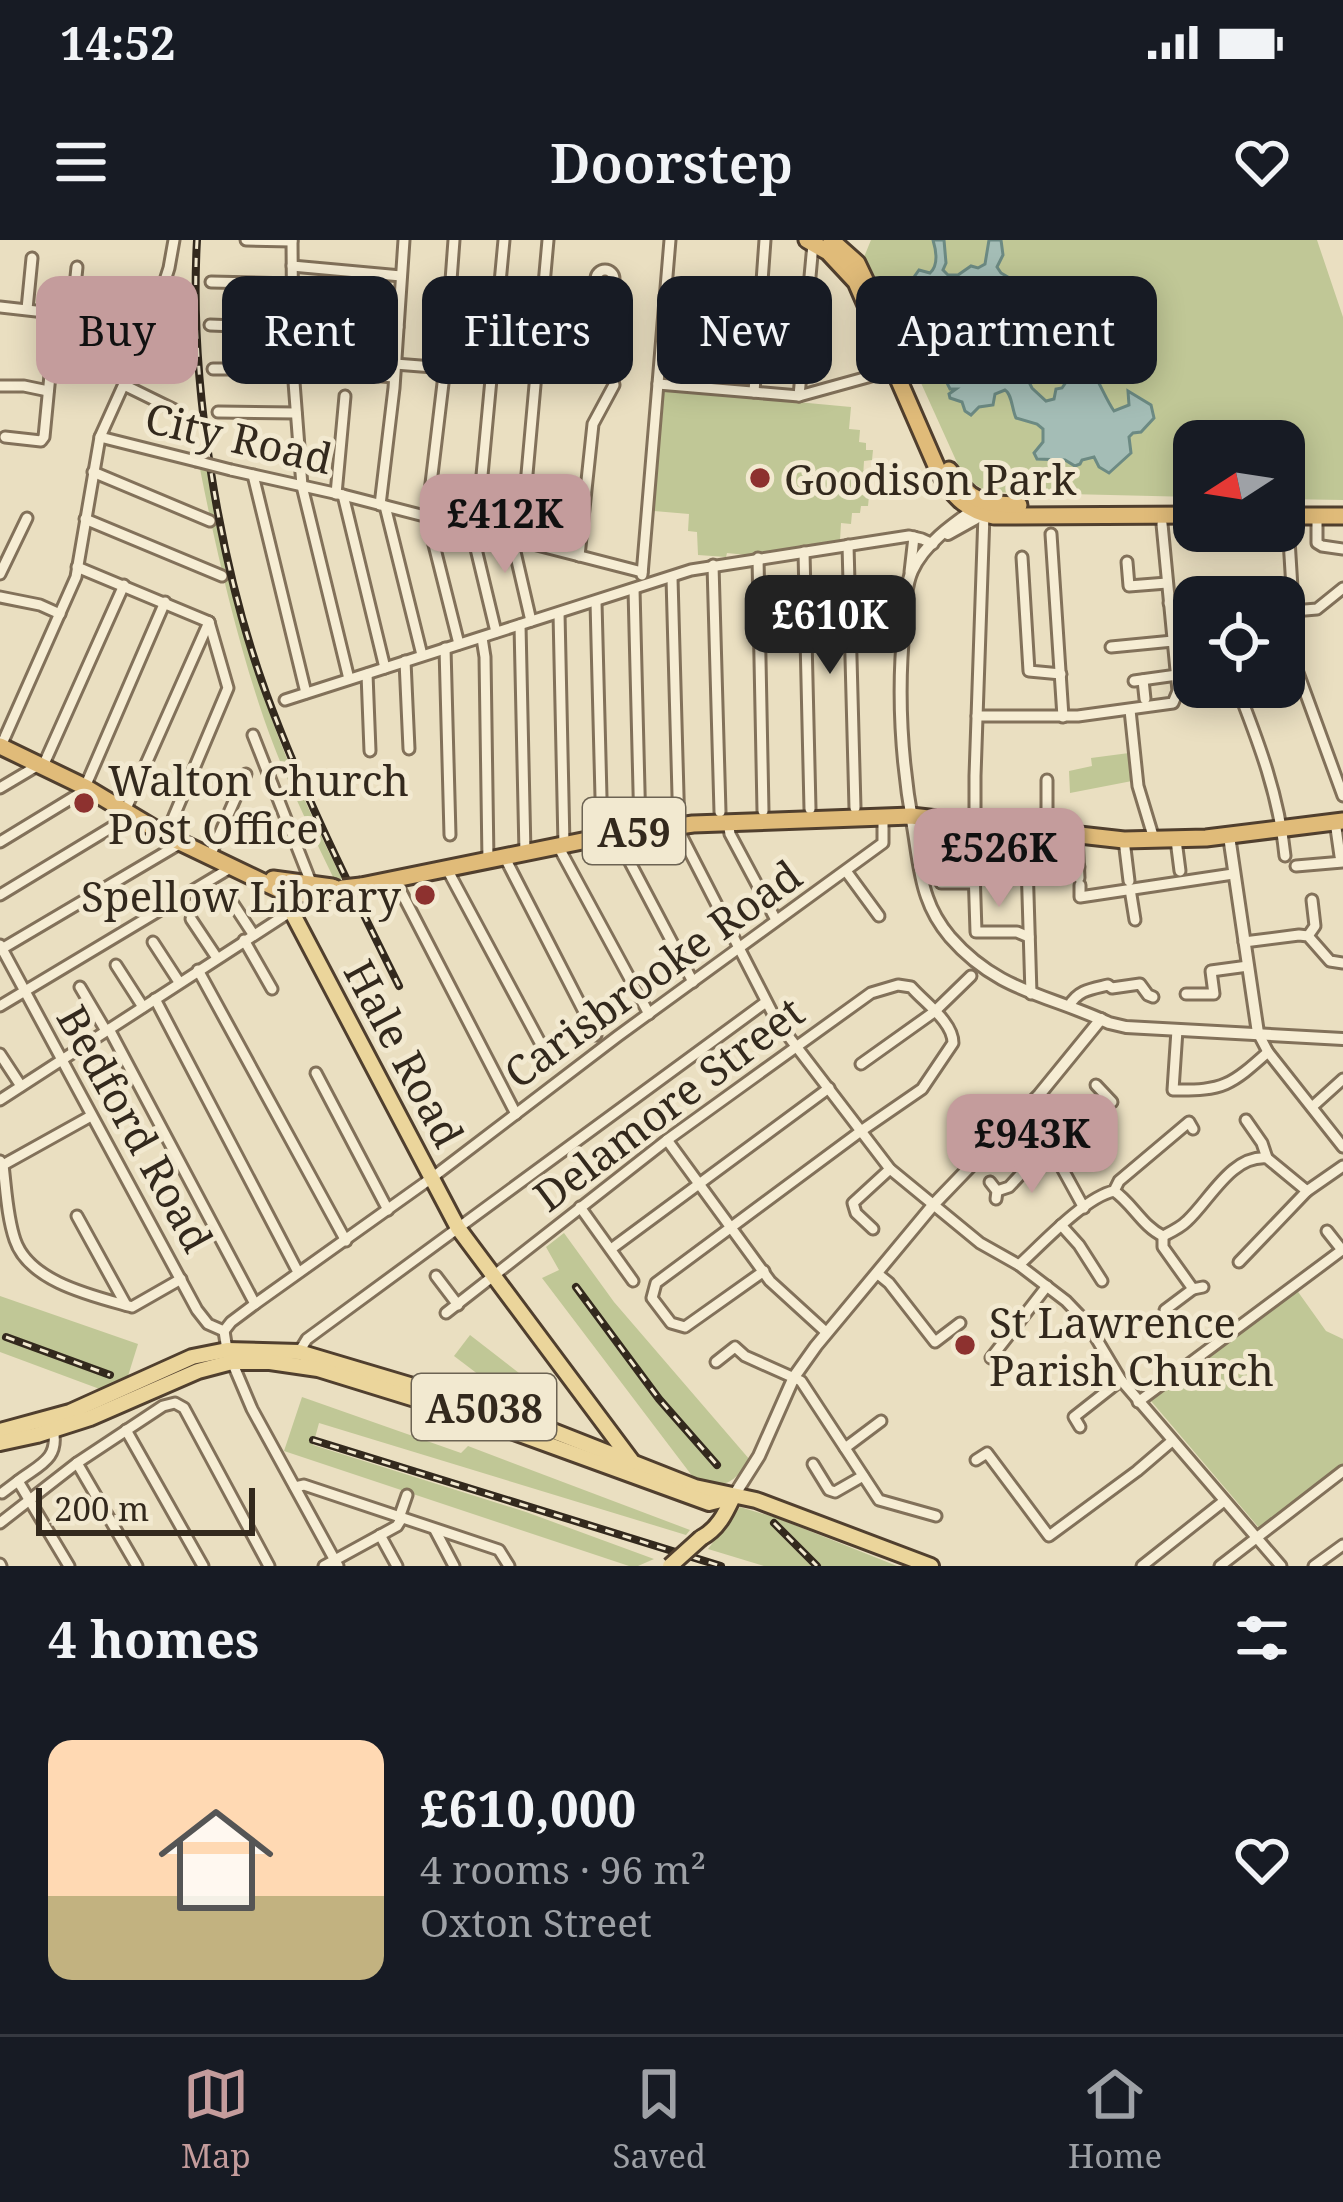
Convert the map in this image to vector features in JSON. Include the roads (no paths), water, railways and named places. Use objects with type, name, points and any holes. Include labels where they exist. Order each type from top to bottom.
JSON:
[{"type":"highway","points":[[834,245],[857,263],[864,276]]},
{"type":"highway","points":[[834,245],[856,283]]},
{"type":"highway","points":[[906,384],[931,455],[954,494],[980,509],[1173,514]]},
{"type":"highway","points":[[908,384],[949,469],[980,509]]},
{"type":"highway","points":[[980,509],[1173,506]]},
{"type":"highway","points":[[1305,514],[1343,512]]},
{"type":"highway","points":[[1305,516],[1343,512]]},
{"type":"highway","name":"A59","points":[[1,746],[173,839],[290,895],[316,895],[724,817],[911,816],[1124,841],[1229,836],[1339,821]]},
{"type":"highway","name":"A59","points":[[290,895],[312,885],[339,888]]},
{"type":"main road","name":"Hale Road","points":[[290,895],[458,1228]]},
{"type":"main road","name":"A5038","points":[[458,1228],[609,1445],[632,1462],[694,1487],[756,1500],[931,1566]]},
{"type":"main road","name":"A5038","points":[[0,1431],[90,1418],[230,1356],[299,1352],[609,1445]]},
{"type":"main road","name":"A5038","points":[[230,1356],[339,1375],[503,1427],[709,1503],[733,1497]]},
{"type":"main road","name":"A5038","points":[[0,1443],[51,1424]]},
{"type":"main road","points":[[702,1533],[712,1532],[733,1497]]},
{"type":"main road","points":[[673,1566],[702,1533],[703,1512],[695,1499]]},
{"type":"street","points":[[166,276],[174,240]]},
{"type":"street","points":[[246,240],[292,240],[292,276]]},
{"type":"street","points":[[398,327],[404,240]]},
{"type":"street","points":[[451,276],[454,240]]},
{"type":"street","points":[[501,276],[504,240]]},
{"type":"street","points":[[545,276],[548,240]]},
{"type":"street","points":[[667,276],[670,240]]},
{"type":"street","points":[[754,392],[765,240]]},
{"type":"street","points":[[799,396],[834,245]]},
{"type":"street","points":[[27,310],[32,258]]},
{"type":"street","points":[[292,266],[401,276]]},
{"type":"street","points":[[76,276],[77,267]]},
{"type":"street","points":[[211,282],[222,282]]},
{"type":"street","points":[[0,307],[36,311]]},
{"type":"street","points":[[210,325],[222,325]]},
{"type":"street","points":[[213,369],[222,369]]},
{"type":"street","points":[[640,830],[638,588],[658,384],[799,396],[856,380]]},
{"type":"street","points":[[5,437],[40,441],[44,437],[49,384]]},
{"type":"street","points":[[294,384],[302,486],[349,679]]},
{"type":"street","points":[[393,384],[383,506],[422,656]]},
{"type":"street","points":[[442,384],[428,517],[459,644]]},
{"type":"street","points":[[491,384],[474,529],[496,632]]},
{"type":"street","points":[[525,854],[526,623],[516,540],[536,384]]},
{"type":"street","points":[[579,556],[593,424],[614,384]]},
{"type":"street","points":[[1,746],[76,578],[100,437],[124,385],[179,412]]},
{"type":"street","points":[[0,386],[48,391]]},
{"type":"street","points":[[345,396],[339,495],[385,668]]},
{"type":"street","points":[[218,412],[296,413]]},
{"type":"street","name":"City Road","points":[[100,437],[642,572]]},
{"type":"street","points":[[93,472],[210,521]]},
{"type":"street","points":[[253,475],[306,693]]},
{"type":"street","points":[[909,578],[919,559],[956,520],[959,509],[954,494]]},
{"type":"street","points":[[956,520],[980,509]]},
{"type":"street","points":[[944,535],[960,530],[980,509]]},
{"type":"street","points":[[980,509],[972,862],[976,932],[1017,932],[1029,937]]},
{"type":"street","points":[[1317,516],[1317,543],[1343,549]]},
{"type":"street","points":[[0,574],[27,518]]},
{"type":"street","points":[[85,519],[222,576]]},
{"type":"street","points":[[1111,647],[1173,641],[1162,524]]},
{"type":"street","points":[[1051,534],[1064,717]]},
{"type":"street","points":[[285,700],[713,566],[914,537],[933,544]]},
{"type":"street","points":[[914,537],[900,682],[902,764],[926,895],[947,933],[980,967],[1003,982],[1126,1027],[1343,1039]]},
{"type":"street","points":[[848,545],[855,808]]},
{"type":"street","points":[[804,552],[810,809]]},
{"type":"street","points":[[1022,557],[1029,670],[1061,674]]},
{"type":"street","points":[[758,558],[764,811]]},
{"type":"street","points":[[1127,562],[1130,586],[1167,583]]},
{"type":"street","points":[[713,566],[724,817],[776,920]]},
{"type":"street","points":[[1,948],[173,839],[228,688],[208,622],[77,567]]},
{"type":"street","points":[[676,576],[681,837],[776,1020],[890,1169],[980,1243],[1047,1286],[1088,1323],[1121,1381],[1281,1566]]},
{"type":"street","points":[[0,788],[42,765],[124,585]]},
{"type":"street","points":[[1305,613],[1343,588]]},
{"type":"street","points":[[0,597],[60,614]]},
{"type":"street","points":[[0,842],[86,788],[165,602]]},
{"type":"street","points":[[596,602],[608,836],[694,982]]},
{"type":"street","points":[[559,613],[561,846],[649,1014]]},
{"type":"street","points":[[0,895],[129,813],[208,622]]},
{"type":"street","points":[[482,638],[496,859],[596,1034]]},
{"type":"street","points":[[445,648],[444,823],[450,835]]},
{"type":"street","points":[[405,661],[409,749]]},
{"type":"street","points":[[367,674],[370,752]]},
{"type":"street","points":[[1145,699],[1138,681],[1173,676]]},
{"type":"street","points":[[1305,692],[1343,796]]},
{"type":"street","points":[[977,716],[1064,717],[1173,701]]},
{"type":"street","points":[[1245,708],[1272,781],[1285,856]]},
{"type":"street","points":[[1130,710],[1138,786],[1154,840]]},
{"type":"street","points":[[253,735],[312,885]]},
{"type":"street","points":[[211,856],[246,774]]},
{"type":"street","points":[[1047,780],[1048,832]]},
{"type":"street","name":"Carisbrooke Road","points":[[224,1331],[254,1304],[883,843],[884,817]]},
{"type":"street","points":[[1304,870],[1342,859],[1339,821]]},
{"type":"street","points":[[1026,829],[1031,994]]},
{"type":"street","points":[[1077,835],[1080,897],[1130,885],[1234,874]]},
{"type":"street","points":[[1229,836],[1258,1033],[1343,1147]]},
{"type":"street","points":[[1176,840],[1180,871]]},
{"type":"street","points":[[1124,841],[1135,920]]},
{"type":"street","points":[[0,1006],[232,866]]},
{"type":"street","points":[[1058,868],[1079,877]]},
{"type":"street","points":[[447,869],[551,1063]]},
{"type":"street","points":[[846,871],[879,916]]},
{"type":"street","points":[[395,880],[516,1114]]},
{"type":"street","points":[[941,883],[975,883]]},
{"type":"street","points":[[0,1100],[249,937],[290,895]]},
{"type":"street","points":[[230,899],[272,989]]},
{"type":"street","points":[[1308,936],[1316,926],[1312,900]]},
{"type":"street","points":[[191,919],[217,958]]},
{"type":"street","points":[[1244,942],[1299,934],[1308,936],[1330,961],[1343,964]]},
{"type":"street","points":[[153,942],[179,982]]},
{"type":"street","name":"Bedford Road","points":[[1,948],[203,1319],[224,1331]]},
{"type":"street","points":[[116,964],[143,1007]]},
{"type":"street","points":[[1186,994],[1214,994],[1211,971],[1248,966]]},
{"type":"street","points":[[198,970],[346,1241]]},
{"type":"street","points":[[863,1058],[934,1012],[971,976]]},
{"type":"street","points":[[1069,1006],[1086,989],[1108,985],[1140,984],[1153,998]]},
{"type":"street","name":"Delamore Street","points":[[446,1313],[667,1140],[871,993],[898,985],[911,987],[934,1012]]},
{"type":"street","points":[[80,986],[254,1304]]},
{"type":"street","points":[[155,999],[298,1272]]},
{"type":"street","points":[[299,1352],[308,1339],[766,1002]]},
{"type":"street","points":[[764,1271],[685,1327],[671,1323],[652,1298],[656,1283],[922,1089],[953,1043],[950,1026],[934,1012]]},
{"type":"street","points":[[733,1497],[759,1456],[794,1377],[827,1333],[934,1204],[1039,1095],[1101,1019]]},
{"type":"street","points":[[1177,1030],[1174,1090],[1225,1087],[1268,1052]]},
{"type":"street","points":[[0,1054],[21,1086]]},
{"type":"street","points":[[316,1072],[388,1210]]},
{"type":"street","points":[[1312,1107],[1343,1079]]},
{"type":"street","points":[[1084,1208],[1056,1156],[1065,1133],[1108,1099],[1096,1085]]},
{"type":"street","points":[[610,1249],[829,1088]]},
{"type":"street","points":[[1042,1114],[1065,1133]]},
{"type":"street","points":[[91,1116],[2,1163],[13,1235],[27,1262],[45,1277],[132,1307],[181,1279]]},
{"type":"street","points":[[1114,1191],[1119,1181],[1189,1122],[1193,1129]]},
{"type":"street","points":[[1252,1122],[1267,1158],[1307,1191]]},
{"type":"street","points":[[667,1140],[770,1281],[827,1333]]},
{"type":"street","points":[[995,1190],[1010,1186],[1036,1158],[1056,1156]]},
{"type":"street","points":[[1019,1265],[1061,1225],[1106,1192],[1124,1198],[1162,1236],[1185,1224],[1220,1181],[1253,1159],[1267,1158]]},
{"type":"street","points":[[1243,1261],[1307,1191],[1343,1166]]},
{"type":"street","points":[[874,1229],[856,1214],[854,1203],[890,1169]]},
{"type":"street","points":[[580,1207],[633,1281]]},
{"type":"street","points":[[77,1216],[126,1305]]},
{"type":"street","points":[[1061,1225],[1104,1283]]},
{"type":"street","points":[[1138,1402],[1342,1251],[1327,1231]]},
{"type":"street","points":[[1162,1236],[1163,1247],[1198,1288],[1167,1305]]},
{"type":"street","points":[[878,1274],[935,1342],[960,1323]]},
{"type":"street","points":[[436,1276],[458,1305]]},
{"type":"street","points":[[992,1358],[1047,1286]]},
{"type":"street","points":[[224,1331],[252,1409],[332,1564],[398,1526],[407,1495]]},
{"type":"street","points":[[716,1362],[735,1347],[801,1381],[879,1500],[936,1516]]},
{"type":"street","points":[[1080,1426],[1074,1417],[1121,1381]]},
{"type":"street","points":[[0,1523],[77,1463],[169,1403],[178,1403],[269,1566]]},
{"type":"street","points":[[845,1448],[881,1421]]},
{"type":"street","points":[[2,1493],[52,1454],[56,1447],[51,1424]]},
{"type":"street","points":[[126,1430],[202,1566]]},
{"type":"street","points":[[976,1460],[988,1453],[1049,1536],[1172,1441]]},
{"type":"street","points":[[77,1463],[137,1566]]},
{"type":"street","points":[[813,1464],[835,1492],[863,1476]]},
{"type":"street","points":[[1220,1566],[1343,1472]]},
{"type":"street","points":[[18,1481],[69,1566]]},
{"type":"street","points":[[295,1487],[304,1485],[499,1550],[509,1566]]},
{"type":"street","points":[[1142,1566],[1224,1501]]},
{"type":"street","points":[[434,1530],[454,1566]]},
{"type":"street","points":[[380,1535],[397,1566]]},
{"type":"street","points":[[1314,1566],[1343,1545]]},
{"type":"water","points":[[933,240],[944,240],[943,270],[958,275],[985,264],[989,240],[1001,240],[1003,255],[997,267],[1006,276],[915,276],[919,270],[930,273],[936,257]]},
{"type":"water","points":[[948,384],[1030,384],[1046,401],[1054,399],[1056,389],[1065,384],[1099,384],[1114,411],[1129,405],[1128,391],[1151,405],[1154,418],[1129,437],[1131,453],[1109,473],[1094,457],[1075,466],[1065,460],[1037,459],[1034,453],[1043,442],[1043,429],[1016,418],[1005,390],[995,394],[993,405],[979,407],[971,415],[962,402],[950,398],[956,389]]},
{"type":"railway","points":[[197,240],[203,410],[234,586],[266,693],[296,768],[399,986]]},
{"type":"railway","points":[[576,1287],[659,1399],[717,1465]]},
{"type":"railway","points":[[6,1337],[110,1375]]},
{"type":"railway","points":[[313,1440],[721,1566]]},
{"type":"railway","points":[[774,1523],[817,1566]]},
{"type":"place","name":"Goodison Park","points":[[760,478]]},
{"type":"place","name":"Walton Church Post Office","points":[[84,803]]},
{"type":"place","name":"Spellow Library","points":[[425,895]]},
{"type":"place","name":"St Lawrence Parish Church","points":[[965,1345]]}]
